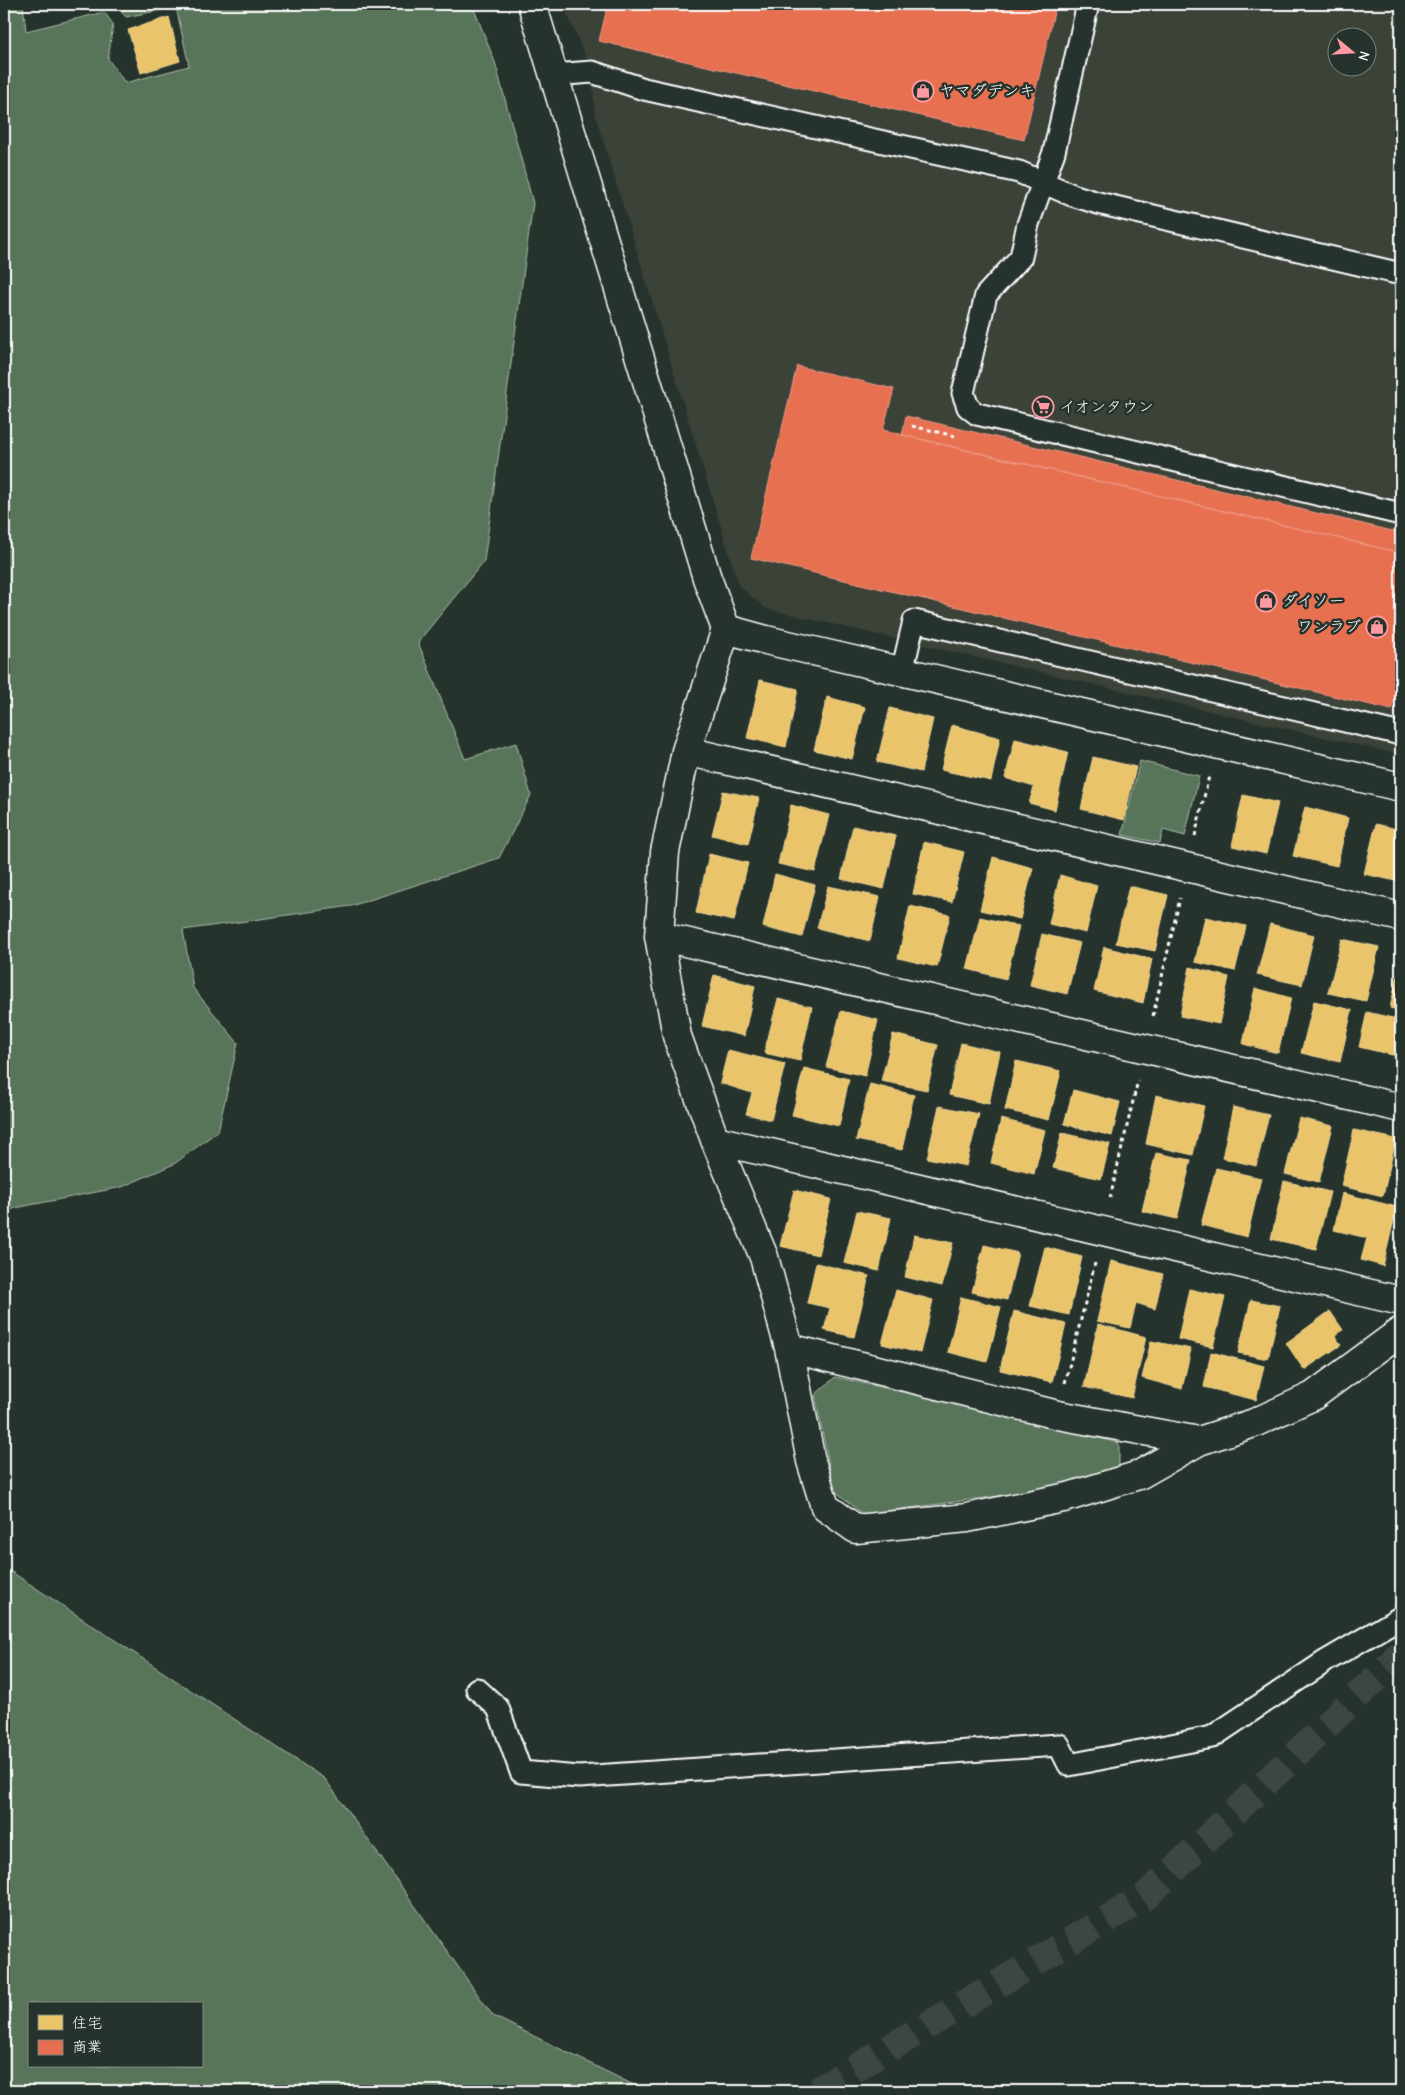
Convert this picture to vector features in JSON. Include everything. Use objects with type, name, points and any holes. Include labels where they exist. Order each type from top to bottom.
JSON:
[{"type":"street","points":[[532,4],[707,578],[726,629],[686,751],[665,852],[659,936],[677,1036],[715,1140],[764,1257],[789,1348],[811,1461],[825,1507],[856,1529],[967,1518],[1068,1496],[1139,1475],[1200,1441],[1254,1423],[1313,1396],[1401,1331]]},
{"type":"street","points":[[726,629],[902,672],[1401,787]]},
{"type":"street","points":[[686,751],[1401,917]]},
{"type":"street","points":[[659,936],[1401,1108]]},
{"type":"street","points":[[715,1140],[1401,1301]]},
{"type":"street","points":[[789,1348],[1058,1415],[1200,1441]]},
{"type":"lane","points":[[1088,4],[1054,152],[1028,224],[1021,257],[986,295],[963,393],[968,407],[977,414],[1401,514]]},
{"type":"lane","points":[[554,75],[592,72],[644,89],[1019,172],[1072,195],[1098,203],[1401,274]]},
{"type":"lane","points":[[902,672],[914,621],[1401,734]]},
{"type":"lane","points":[[477,1689],[498,1708],[521,1772],[580,1777],[1060,1745],[1069,1765],[1212,1737],[1326,1661],[1401,1617]]},
{"type":"path","points":[[1058,1415],[1209,777]]},
{"type":"shaded area","name":"イオンタウン","points":[[563,4],[1401,4],[1401,755],[767,609],[739,586],[595,114],[592,72]]},
{"type":"green space","points":[[4,4],[23,4],[26,31],[104,12],[113,24],[108,59],[125,83],[189,66],[176,7],[126,17],[114,4],[472,4],[495,62],[533,203],[484,561],[418,642],[465,759],[516,743],[531,795],[499,858],[351,906],[183,930],[193,988],[238,1043],[218,1131],[174,1164],[122,1187],[15,1208],[4,1214]]},
{"type":"green space","points":[[1140,761],[1199,776],[1185,836],[1163,830],[1160,843],[1122,835]]},
{"type":"green space","points":[[835,1377],[993,1412],[1119,1443],[1119,1466],[1064,1484],[1007,1495],[863,1514],[834,1490],[815,1395]]},
{"type":"green space","points":[[4,1567],[325,1779],[493,2016],[646,2091],[4,2091]]},
{"type":"building: 住宅","points":[[169,17],[180,61],[141,73],[128,30]]},
{"type":"building: 住宅","points":[[760,680],[798,689],[786,747],[747,738]]},
{"type":"building: 住宅","points":[[827,697],[865,707],[852,759],[814,750]]},
{"type":"building: 住宅","points":[[890,708],[933,719],[921,772],[877,762]]},
{"type":"building: 住宅","points":[[952,725],[1000,738],[991,781],[941,770]]},
{"type":"building: 住宅","points":[[1015,739],[1068,752],[1055,810],[1029,803],[1034,787],[1005,778]]},
{"type":"building: 住宅","points":[[1093,757],[1136,767],[1124,820],[1081,809]]},
{"type":"building: 住宅","points":[[723,791],[759,798],[748,844],[712,835]]},
{"type":"building: 住宅","points":[[1243,795],[1278,803],[1266,854],[1232,846]]},
{"type":"building: 住宅","points":[[791,805],[829,815],[815,872],[778,864]]},
{"type":"building: 住宅","points":[[1305,807],[1348,818],[1337,866],[1293,856]]},
{"type":"building: 住宅","points":[[1376,824],[1401,830],[1401,882],[1364,874]]},
{"type":"building: 住宅","points":[[853,826],[896,836],[884,889],[841,879]]},
{"type":"building: 住宅","points":[[924,842],[964,852],[952,902],[913,894]]},
{"type":"building: 住宅","points":[[709,854],[748,863],[734,921],[696,913]]},
{"type":"building: 住宅","points":[[993,857],[1033,868],[1020,919],[980,910]]},
{"type":"building: 住宅","points":[[775,874],[815,885],[802,937],[763,927]]},
{"type":"building: 住宅","points":[[1060,875],[1097,886],[1086,933],[1049,924]]},
{"type":"building: 住宅","points":[[828,886],[880,897],[870,941],[817,928]]},
{"type":"building: 住宅","points":[[1129,886],[1168,895],[1155,951],[1116,943]]},
{"type":"building: 住宅","points":[[910,906],[950,915],[937,967],[898,958]]},
{"type":"building: 住宅","points":[[980,917],[1019,926],[1006,979],[967,969]]},
{"type":"building: 住宅","points":[[1205,917],[1246,926],[1235,971],[1195,962]]},
{"type":"building: 住宅","points":[[1270,924],[1314,935],[1302,985],[1257,975]]},
{"type":"building: 住宅","points":[[1042,934],[1080,943],[1067,994],[1030,985]]},
{"type":"building: 住宅","points":[[1342,939],[1379,947],[1366,1001],[1328,993]]},
{"type":"building: 住宅","points":[[1104,947],[1152,959],[1143,1003],[1094,991]]},
{"type":"building: 住宅","points":[[1401,961],[1401,1011],[1390,1008]]},
{"type":"building: 住宅","points":[[1190,967],[1229,977],[1219,1024],[1180,1016]]},
{"type":"building: 住宅","points":[[714,975],[755,986],[744,1036],[702,1026]]},
{"type":"building: 住宅","points":[[1255,988],[1291,998],[1278,1053],[1243,1044]]},
{"type":"building: 住宅","points":[[778,999],[812,1007],[800,1061],[764,1053]]},
{"type":"building: 住宅","points":[[1314,1001],[1352,1010],[1340,1062],[1301,1053]]},
{"type":"building: 住宅","points":[[841,1011],[878,1020],[865,1076],[826,1067]]},
{"type":"building: 住宅","points":[[1367,1012],[1401,1020],[1401,1057],[1359,1047]]},
{"type":"building: 住宅","points":[[893,1034],[938,1045],[927,1090],[881,1081]]},
{"type":"building: 住宅","points":[[961,1043],[1000,1052],[989,1104],[949,1095]]},
{"type":"building: 住宅","points":[[728,1050],[785,1064],[771,1120],[746,1114],[752,1093],[720,1083]]},
{"type":"building: 住宅","points":[[1016,1061],[1061,1071],[1049,1120],[1005,1110]]},
{"type":"building: 住宅","points":[[804,1068],[849,1079],[839,1126],[792,1115]]},
{"type":"building: 住宅","points":[[870,1084],[914,1095],[902,1150],[856,1140]]},
{"type":"building: 住宅","points":[[1073,1090],[1120,1102],[1112,1136],[1064,1124]]},
{"type":"building: 住宅","points":[[1156,1095],[1204,1106],[1193,1155],[1146,1144]]},
{"type":"building: 住宅","points":[[939,1106],[979,1114],[966,1166],[927,1158]]},
{"type":"building: 住宅","points":[[1233,1107],[1269,1115],[1256,1166],[1222,1158]]},
{"type":"building: 住宅","points":[[1299,1118],[1333,1126],[1319,1182],[1285,1174]]},
{"type":"building: 住宅","points":[[1001,1119],[1045,1130],[1034,1174],[991,1163]]},
{"type":"building: 住宅","points":[[1354,1130],[1396,1139],[1383,1196],[1341,1186]]},
{"type":"building: 住宅","points":[[1062,1133],[1110,1144],[1101,1179],[1053,1168]]},
{"type":"building: 住宅","points":[[1156,1153],[1191,1160],[1177,1219],[1142,1211]]},
{"type":"building: 住宅","points":[[1216,1168],[1261,1178],[1247,1237],[1201,1225]]},
{"type":"building: 住宅","points":[[1284,1181],[1330,1192],[1316,1249],[1271,1239]]},
{"type":"building: 住宅","points":[[794,1190],[831,1199],[818,1255],[780,1246]]},
{"type":"building: 住宅","points":[[1342,1193],[1397,1207],[1383,1266],[1361,1260],[1367,1238],[1334,1230]]},
{"type":"building: 住宅","points":[[857,1211],[891,1218],[879,1271],[844,1263]]},
{"type":"building: 住宅","points":[[1401,1222],[1401,1258],[1394,1256]]},
{"type":"building: 住宅","points":[[914,1235],[953,1243],[942,1286],[905,1277]]},
{"type":"building: 住宅","points":[[984,1245],[1018,1253],[1007,1300],[972,1292]]},
{"type":"building: 住宅","points":[[1045,1247],[1082,1257],[1069,1315],[1030,1306]]},
{"type":"building: 住宅","points":[[1111,1261],[1163,1274],[1155,1309],[1136,1303],[1130,1328],[1097,1321]]},
{"type":"building: 住宅","points":[[816,1263],[869,1276],[854,1337],[824,1330],[830,1308],[807,1303]]},
{"type":"building: 住宅","points":[[1189,1289],[1225,1297],[1213,1347],[1178,1339]]},
{"type":"building: 住宅","points":[[896,1290],[933,1300],[920,1353],[882,1344]]},
{"type":"building: 住宅","points":[[961,1297],[1001,1307],[987,1362],[948,1352]]},
{"type":"building: 住宅","points":[[1251,1300],[1280,1306],[1268,1359],[1238,1353]]},
{"type":"building: 住宅","points":[[1014,1311],[1066,1324],[1052,1382],[1000,1370]]},
{"type":"building: 住宅","points":[[1330,1311],[1343,1330],[1335,1336],[1341,1345],[1304,1370],[1286,1343]]},
{"type":"building: 住宅","points":[[1098,1324],[1146,1337],[1132,1398],[1084,1387]]},
{"type":"building: 住宅","points":[[1151,1341],[1191,1349],[1182,1389],[1142,1378]]},
{"type":"building: 住宅","points":[[1211,1352],[1264,1366],[1256,1400],[1204,1387]]},
{"type":"building: 商業","name":"ヤマダデンキ","points":[[608,4],[1056,4],[1024,140],[599,41]]},
{"type":"building: 商業","points":[[797,366],[894,389],[883,430],[1401,553],[1401,668],[1392,710],[751,558]]},
{"type":"building: 商業","points":[[906,416],[1401,533],[1401,553],[902,435]]},
{"type":"tunnel","points":[[817,2091],[1146,1896],[1389,1666],[1401,1652]]},
{"type":"place","name":"ヤマダデンキ","points":[[923,91]]},
{"type":"place","name":"イオンタウン","points":[[1043,407]]},
{"type":"place","name":"ダイソー","points":[[1266,601]]},
{"type":"place","name":"ワンラブ","points":[[1377,627]]}]
